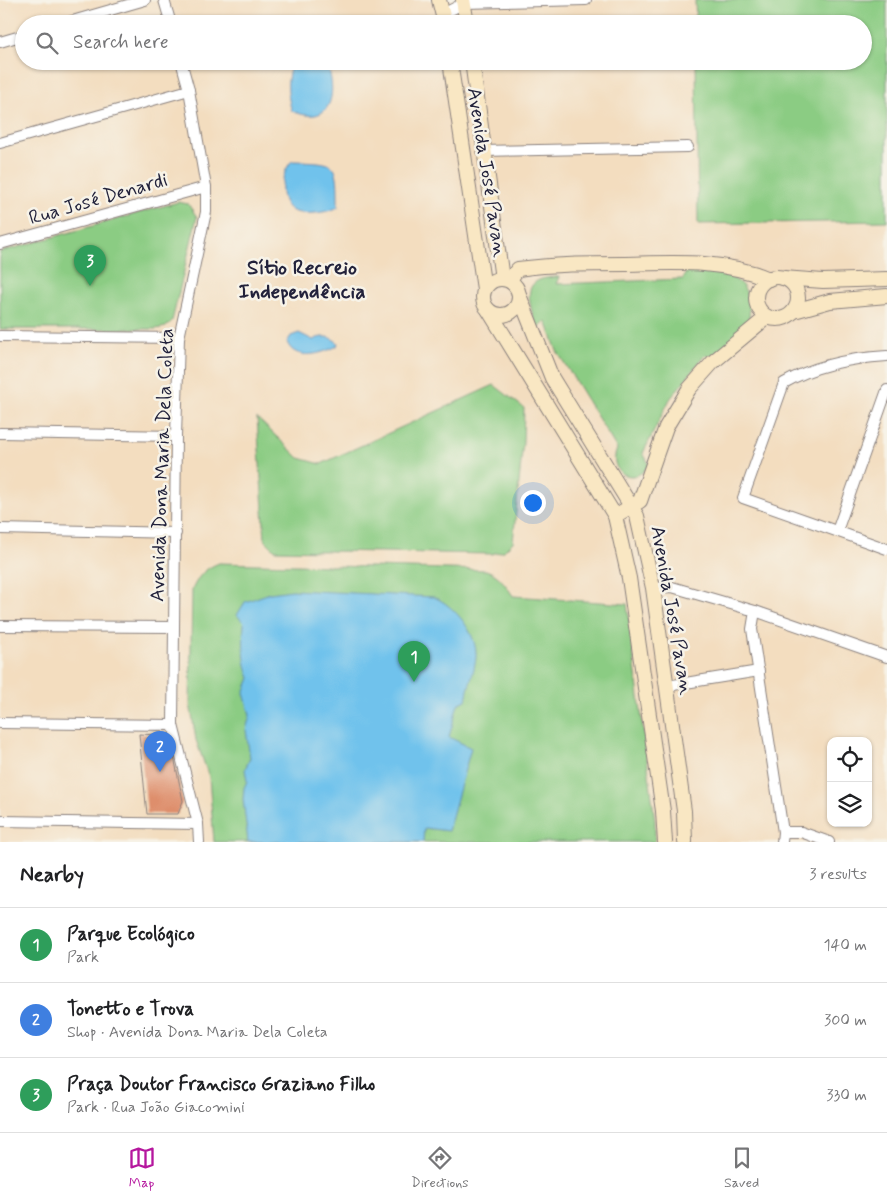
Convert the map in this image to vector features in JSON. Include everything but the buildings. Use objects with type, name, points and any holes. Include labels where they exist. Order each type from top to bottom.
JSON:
[{"type":"street","points":[[93,15],[145,0]]},
{"type":"street","points":[[164,0],[168,15]]},
{"type":"street","points":[[439,0],[443,15]]},
{"type":"street","points":[[448,15],[463,1],[586,0]]},
{"type":"street","points":[[463,1],[465,15]]},
{"type":"street","points":[[0,42],[15,38]]},
{"type":"street","name":"Avenida Dona Maria Dela Coleta","points":[[183,70],[189,90],[206,186],[206,212],[179,338],[173,627],[174,725],[198,824],[199,842]]},
{"type":"street","name":"Avenida José Pavan","points":[[451,70],[484,289]]},
{"type":"street","name":"Avenida José Pavan","points":[[473,70],[484,151],[506,280]]},
{"type":"street","points":[[0,143],[189,90]]},
{"type":"street","points":[[484,151],[688,147]]},
{"type":"street","name":"Rua José Denardi","points":[[0,244],[206,186]]},
{"type":"street","points":[[506,280],[518,289],[519,301],[512,312],[500,316],[489,311],[483,301],[484,289],[491,282],[506,280],[518,269],[546,265],[702,263],[788,281],[797,292],[797,305],[794,311]]},
{"type":"street","points":[[887,279],[823,281],[776,278],[763,282],[756,294],[758,308],[767,317],[781,319],[794,311],[830,301],[887,296]]},
{"type":"street","name":"Avenida José Pavan","points":[[519,295],[552,378],[637,516],[653,588],[684,811],[685,842]]},
{"type":"street","name":"Avenida José Pavan","points":[[489,311],[615,516],[624,549],[631,588],[663,811],[665,842]]},
{"type":"street","points":[[615,516],[640,500],[666,427],[689,389],[714,362],[767,317]]},
{"type":"street","points":[[0,336],[179,338]]},
{"type":"street","points":[[887,356],[855,358],[795,376],[784,383],[743,498],[887,549]]},
{"type":"street","points":[[837,531],[887,390]]},
{"type":"street","points":[[0,433],[176,436]]},
{"type":"street","points":[[0,529],[176,533]]},
{"type":"street","points":[[653,588],[672,587],[754,611],[887,657]]},
{"type":"street","points":[[754,611],[752,628],[783,837],[801,832],[829,842]]},
{"type":"street","points":[[0,626],[173,627]]},
{"type":"street","points":[[666,686],[759,671]]},
{"type":"street","points":[[0,723],[174,725]]},
{"type":"street","points":[[0,821],[198,824]]},
{"type":"green space","points":[[695,0],[887,0],[887,221],[698,224],[696,70],[872,70],[872,15],[696,15]]},
{"type":"green space","points":[[178,202],[188,204],[197,217],[172,321],[166,327],[156,329],[0,329],[0,252]]},
{"type":"green space","points":[[687,269],[717,273],[735,279],[742,285],[746,293],[750,312],[748,321],[739,334],[711,357],[705,355],[670,399],[643,453],[649,464],[644,471],[631,476],[624,474],[619,471],[616,465],[617,449],[557,351],[546,321],[537,329],[531,309],[530,292],[532,286],[537,281],[546,278],[559,277],[556,284],[683,279]]},
{"type":"green space","points":[[494,385],[524,408],[523,442],[513,542],[504,551],[491,554],[275,550],[265,540],[257,418],[299,458],[321,464]]},
{"type":"green space","points":[[219,563],[486,570],[499,577],[513,596],[627,604],[655,821],[655,842],[214,842],[209,777],[196,740],[190,703],[192,590],[202,573]]},
{"type":"water","points":[[290,70],[329,70],[332,84],[331,95],[329,104],[324,111],[316,115],[306,115],[292,111],[288,86]]},
{"type":"water","points":[[292,161],[319,162],[333,167],[336,172],[338,207],[329,211],[311,213],[295,212],[289,208],[282,195],[282,188],[285,172]]},
{"type":"water","points":[[299,333],[313,340],[326,337],[338,343],[337,346],[324,352],[302,354],[291,348],[287,342],[291,336]]},
{"type":"water","points":[[292,590],[434,597],[450,607],[464,622],[476,649],[476,658],[466,700],[458,704],[449,737],[471,748],[448,831],[424,828],[423,842],[248,842],[243,799],[247,781],[245,769],[250,758],[246,730],[250,715],[244,693],[250,678],[245,658],[244,623],[237,615],[245,602],[270,593]]},
{"type":"place","name":"Praça Doutor Francisco Graziano Filho","points":[[90,286]]},
{"type":"place","name":"Parque Ecológico","points":[[414,682]]},
{"type":"place","name":"Tonetto e Trova","points":[[160,772]]},
{"type":"district","name":"Sítio Recreio Independência","points":[[302,279]]}]
